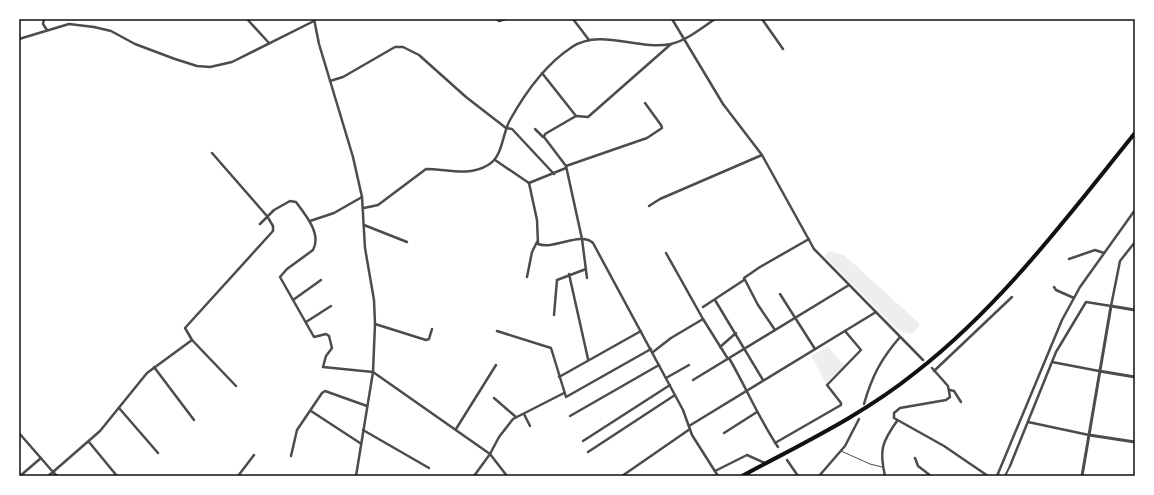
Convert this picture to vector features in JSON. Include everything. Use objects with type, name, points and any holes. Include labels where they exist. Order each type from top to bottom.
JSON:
[{"type":"highway","points":[[742,476],[854,415],[916,373],[936,356],[979,317],[1011,284],[1135,133]]},
{"type":"street","points":[[44,19],[43,24],[47,30]]},
{"type":"street","points":[[69,24],[73,19]]},
{"type":"street","points":[[247,19],[269,43]]},
{"type":"street","points":[[497,19],[499,22],[505,20]]},
{"type":"street","points":[[573,19],[589,40]]},
{"type":"street","points":[[672,19],[723,104],[762,155],[817,252],[923,360]]},
{"type":"street","points":[[544,137],[545,134],[576,116],[588,117],[671,44],[683,39],[715,19]]},
{"type":"street","points":[[762,19],[783,49]]},
{"type":"street","points":[[19,39],[69,24],[111,31],[135,44],[175,59],[197,66],[210,67],[232,62],[314,20],[362,197],[364,208],[365,248],[372,282],[375,324],[373,372],[360,444],[356,476]]},
{"type":"street","points":[[364,208],[378,205],[426,169],[462,173],[484,167],[495,160],[510,120],[542,73],[571,48],[589,40],[655,45],[671,44]]},
{"type":"street","points":[[330,81],[343,77],[394,47],[403,47],[419,55],[466,97],[506,128],[512,129],[554,174]]},
{"type":"street","points":[[542,73],[576,116]]},
{"type":"street","points":[[529,183],[554,174],[566,167],[647,138],[656,133],[662,128],[661,125],[645,103]]},
{"type":"street","points":[[535,129],[544,137],[566,167],[582,239],[587,278]]},
{"type":"street","points":[[212,153],[267,216],[273,226],[273,231],[185,328],[192,340],[236,386]]},
{"type":"street","points":[[649,206],[660,199],[762,155]]},
{"type":"street","points":[[495,160],[529,183],[537,220],[537,242],[532,252],[527,277]]},
{"type":"street","points":[[310,221],[334,213],[362,197]]},
{"type":"street","points":[[260,224],[279,206],[290,201],[296,202],[310,221],[316,242],[313,250],[281,274],[282,282],[314,337],[326,334],[332,343],[332,348],[326,356],[323,368],[373,372],[490,454],[507,476]]},
{"type":"street","points":[[997,476],[1054,338],[1074,298],[1135,210]]},
{"type":"street","points":[[364,225],[407,242]]},
{"type":"street","points":[[537,242],[541,245],[582,239],[593,243],[676,395],[695,440],[718,476]]},
{"type":"street","points":[[703,308],[744,280],[747,275],[810,239]]},
{"type":"street","points":[[1082,476],[1099,371],[1120,261],[1135,242]]},
{"type":"street","points":[[1069,259],[1095,250],[1104,253]]},
{"type":"street","points":[[666,253],[703,319],[720,347],[729,358],[747,389],[757,412],[778,447]]},
{"type":"street","points":[[554,315],[557,280],[569,274],[586,269]]},
{"type":"street","points":[[569,274],[588,359]]},
{"type":"street","points":[[293,300],[321,280]]},
{"type":"street","points":[[744,280],[775,330]]},
{"type":"street","points":[[693,380],[849,285]]},
{"type":"street","points":[[1054,287],[1056,290],[1074,298]]},
{"type":"street","points":[[780,294],[815,349]]},
{"type":"street","points":[[961,402],[956,394],[950,390],[933,369],[1012,297]]},
{"type":"street","points":[[715,300],[763,380]]},
{"type":"street","points":[[1006,476],[1052,362],[1068,331],[1086,302],[1135,310]]},
{"type":"street","points":[[306,322],[331,306]]},
{"type":"street","points":[[689,426],[747,389],[876,312]]},
{"type":"street","points":[[653,352],[671,338],[703,319]]},
{"type":"street","points":[[375,324],[426,340],[429,339],[432,329]]},
{"type":"street","points":[[497,331],[552,348],[559,377],[566,397],[651,349]]},
{"type":"street","points":[[559,377],[588,359],[641,331]]},
{"type":"street","points":[[775,442],[841,405],[827,385],[861,350],[845,331]]},
{"type":"street","points":[[720,347],[736,334]]},
{"type":"street","points":[[864,404],[871,379],[880,363],[900,337]]},
{"type":"street","points":[[48,476],[89,442],[119,408],[141,379],[154,367],[192,340]]},
{"type":"street","points":[[1052,362],[1135,377]]},
{"type":"street","points":[[456,429],[496,365]]},
{"type":"street","points":[[570,416],[660,365]]},
{"type":"street","points":[[666,378],[689,365]]},
{"type":"street","points":[[154,367],[194,420]]},
{"type":"street","points":[[583,441],[670,385]]},
{"type":"street","points":[[950,390],[950,397],[946,400],[900,408],[896,410],[893,416],[897,421],[944,446],[988,476]]},
{"type":"street","points":[[291,456],[297,430],[325,391],[367,406]]},
{"type":"street","points":[[474,476],[490,454],[499,437],[516,417],[564,393]]},
{"type":"street","points":[[588,452],[676,395]]},
{"type":"street","points":[[494,398],[516,417]]},
{"type":"street","points":[[119,408],[158,453]]},
{"type":"street","points":[[311,411],[360,444]]},
{"type":"street","points":[[724,434],[757,412]]},
{"type":"street","points":[[524,414],[530,426]]},
{"type":"street","points":[[819,476],[852,435],[859,419]]},
{"type":"street","points":[[885,476],[883,467],[883,441],[897,421]]},
{"type":"street","points":[[1028,422],[1089,435],[1135,442]]},
{"type":"street","points":[[622,476],[690,429]]},
{"type":"street","points":[[363,430],[430,468]]},
{"type":"street","points":[[19,433],[57,476]]},
{"type":"street","points":[[89,442],[117,476]]},
{"type":"street","points":[[238,476],[254,455]]},
{"type":"street","points":[[715,471],[747,455],[766,463]]},
{"type":"street","points":[[20,476],[41,458]]},
{"type":"street","points":[[915,458],[918,466],[931,476]]},
{"type":"street","points":[[787,460],[798,476]]},
{"type":"lane","points":[[840,451],[870,464],[883,467]]},
{"type":"shaded area","points":[[829,251],[844,255],[919,323],[919,327],[912,334],[903,332],[896,328],[824,256]]},
{"type":"shaded area","points":[[828,347],[844,365],[826,383],[811,356]]}]
